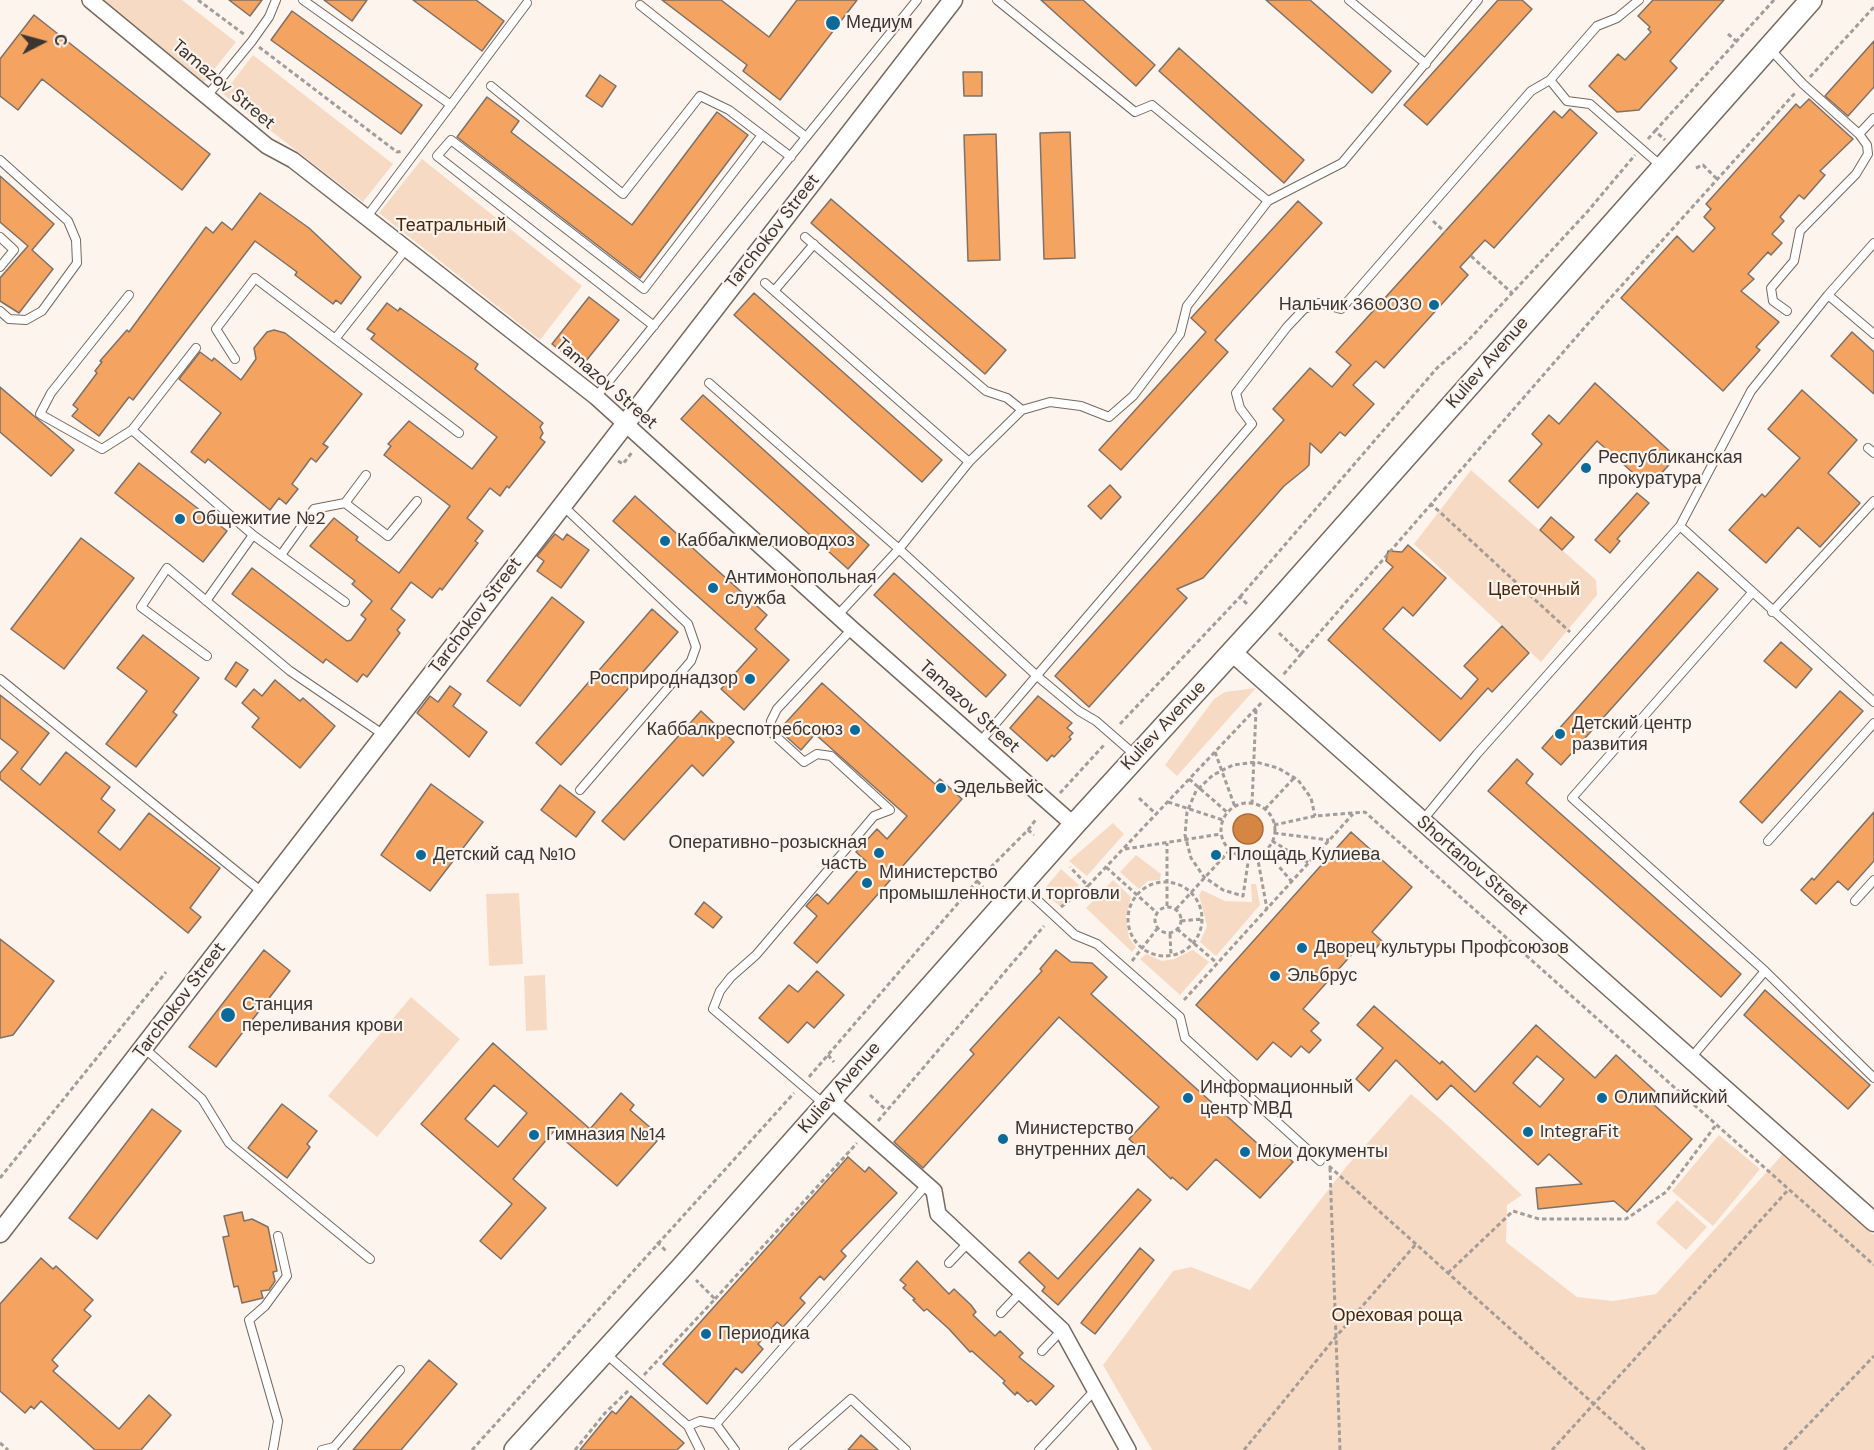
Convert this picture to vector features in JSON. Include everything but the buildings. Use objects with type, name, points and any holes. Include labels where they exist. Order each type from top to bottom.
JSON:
[{"type":"main road","name":"Kuliev Avenue","points":[[515,1450],[1074,825],[1232,652],[1811,0]]},
{"type":"street","name":"Tamazov Street","points":[[90,0],[267,146],[293,160],[596,397],[624,425],[837,616],[1074,825]]},
{"type":"street","name":"Tarchokov Street","points":[[0,1233],[561,504],[953,0]]},
{"type":"street","name":"Shortanov Street","points":[[1232,652],[1874,1222]]},
{"type":"street","points":[[827,1102],[927,1184],[934,1191],[938,1214],[1062,1330],[1128,1450]]},
{"type":"lane","points":[[207,96],[252,41],[269,17],[276,0]]},
{"type":"lane","points":[[303,0],[451,105]]},
{"type":"lane","points":[[596,397],[917,0]]},
{"type":"lane","points":[[998,0],[1135,112],[1152,105],[1268,201]]},
{"type":"lane","points":[[1348,0],[1426,64]]},
{"type":"lane","points":[[837,616],[899,549],[969,462],[1022,410],[1050,402],[1081,406],[1109,417],[1125,403],[1159,365],[1180,334],[1187,306],[1268,201],[1342,163],[1478,0]]},
{"type":"lane","points":[[979,743],[1252,424],[1240,408],[1236,393],[1287,327],[1304,309],[1319,303],[1341,309],[1532,91],[1550,80],[1597,26],[1617,18],[1639,0]]},
{"type":"lane","points":[[366,218],[526,1]]},
{"type":"lane","points":[[640,6],[806,137]]},
{"type":"lane","points":[[1768,48],[1803,84],[1859,134],[1867,146],[1868,154],[1856,174],[1800,231],[1794,261],[1771,288],[1773,301],[1787,311]]},
{"type":"lane","points":[[1550,80],[1567,101],[1590,104],[1662,167]]},
{"type":"lane","points":[[491,86],[623,194],[700,96],[729,110],[790,157]]},
{"type":"lane","points":[[1859,134],[1874,118]]},
{"type":"lane","points":[[654,326],[437,156],[451,140],[644,289],[762,135]]},
{"type":"lane","points":[[0,160],[68,221],[76,240],[77,263],[42,311],[26,320],[9,319],[0,311]]},
{"type":"lane","points":[[0,237],[14,250],[0,267]]},
{"type":"lane","points":[[805,237],[986,391],[1007,398],[1022,410]]},
{"type":"lane","points":[[1422,822],[1477,754],[1680,526],[1751,391],[1828,295],[1874,243]]},
{"type":"lane","points":[[774,291],[814,244]]},
{"type":"lane","points":[[335,339],[406,249]]},
{"type":"lane","points":[[235,360],[216,329],[255,278],[459,433]]},
{"type":"lane","points":[[765,283],[969,462]]},
{"type":"lane","points":[[129,295],[51,393],[40,414],[102,449],[132,430],[196,348]]},
{"type":"lane","points":[[1828,295],[1874,334]]},
{"type":"lane","points":[[710,383],[899,549],[1036,676],[1079,711],[1096,721],[1137,756]]},
{"type":"lane","points":[[132,430],[253,535],[345,602]]},
{"type":"lane","points":[[280,555],[314,509],[345,503],[366,475]]},
{"type":"lane","points":[[345,503],[388,536],[417,501]]},
{"type":"lane","points":[[1772,612],[1874,501]]},
{"type":"lane","points":[[561,504],[688,624],[696,647],[691,662],[580,790]]},
{"type":"lane","points":[[1680,526],[1751,594],[1874,702]]},
{"type":"lane","points":[[206,601],[253,535]]},
{"type":"lane","points":[[207,656],[141,607],[167,568],[290,671],[384,735]]},
{"type":"lane","points":[[1751,594],[1572,798],[1765,971],[1874,1078]]},
{"type":"lane","points":[[827,1102],[802,1084],[713,1009],[720,991],[731,977],[756,955],[874,816],[890,810],[831,756],[817,754],[804,762],[770,731],[771,721],[777,709],[852,629]]},
{"type":"lane","points":[[0,679],[262,892]]},
{"type":"lane","points":[[1768,841],[1874,723]]},
{"type":"lane","points":[[1855,901],[1874,880]]},
{"type":"lane","points":[[1021,885],[1075,935],[1097,944],[1180,1017],[1185,1038],[1320,1161]]},
{"type":"lane","points":[[1690,1059],[1765,971]]},
{"type":"lane","points":[[144,1048],[202,1099],[229,1143],[370,1259]]},
{"type":"lane","points":[[716,1424],[927,1184]]},
{"type":"lane","points":[[273,1450],[278,1422],[249,1320],[265,1306],[287,1276],[278,1236]]},
{"type":"lane","points":[[949,1263],[968,1243]]},
{"type":"lane","points":[[1001,1313],[1020,1293]]},
{"type":"lane","points":[[1042,1351],[1062,1330]]},
{"type":"lane","points":[[604,1352],[688,1426],[700,1450]]},
{"type":"lane","points":[[322,1450],[333,1447],[400,1370]]},
{"type":"lane","points":[[1039,1450],[1095,1390]]},
{"type":"lane","points":[[793,1450],[851,1400],[906,1450]]},
{"type":"lane","points":[[688,1426],[700,1421],[716,1424],[735,1450]]},
{"type":"path","points":[[198,0],[397,152],[419,148]]},
{"type":"path","points":[[1120,724],[1240,597],[1437,368],[1512,293],[1588,211],[1654,131],[1774,0]]},
{"type":"path","points":[[1280,680],[1430,503],[1803,84],[1874,8]]},
{"type":"path","points":[[1728,33],[1736,41]]},
{"type":"path","points":[[1654,131],[1666,141]]},
{"type":"path","points":[[1696,168],[1703,165],[1718,180]]},
{"type":"path","points":[[1432,220],[1445,232]]},
{"type":"path","points":[[1471,256],[1512,293]]},
{"type":"path","points":[[614,458],[623,464],[634,449]]},
{"type":"path","points":[[1430,503],[1580,641]]},
{"type":"path","points":[[1240,597],[1248,604]]},
{"type":"path","points":[[1280,633],[1301,654]]},
{"type":"path","points":[[1061,907],[1088,886],[1266,698]]},
{"type":"path","points":[[1252,804],[1257,708]]},
{"type":"path","points":[[1059,794],[1105,744]]},
{"type":"path","points":[[1215,752],[1235,807]]},
{"type":"path","points":[[1249,856],[1243,896],[1223,890],[1204,877],[1191,858],[1186,840],[1189,808],[1200,788],[1221,771],[1233,765],[1254,762],[1278,768],[1294,778],[1311,798],[1316,816]]},
{"type":"path","points":[[1265,809],[1294,778]]},
{"type":"path","points":[[1190,779],[1228,813]]},
{"type":"path","points":[[1139,798],[1156,814]]},
{"type":"path","points":[[1168,802],[1224,820]]},
{"type":"path","points":[[1252,804],[1265,809],[1274,825],[1272,841],[1265,850],[1257,855],[1249,856],[1230,850],[1221,834],[1224,820],[1235,807],[1252,804]]},
{"type":"path","points":[[1274,825],[1316,816],[1365,812],[1874,1265]]},
{"type":"path","points":[[1184,1000],[1354,813]]},
{"type":"path","points":[[472,1450],[657,1242],[688,1212],[828,1055],[977,881],[1037,818]]},
{"type":"path","points":[[1028,830],[1034,835]]},
{"type":"path","points":[[1274,833],[1330,840]]},
{"type":"path","points":[[1123,849],[1221,834]]},
{"type":"path","points":[[1272,841],[1309,863]]},
{"type":"path","points":[[1167,843],[1167,906]]},
{"type":"path","points":[[1176,909],[1230,850]]},
{"type":"path","points":[[1265,850],[1292,882]]},
{"type":"path","points":[[1257,855],[1267,910]]},
{"type":"path","points":[[1070,867],[1088,886]]},
{"type":"path","points":[[1106,867],[1156,913]]},
{"type":"path","points":[[977,881],[983,887]]},
{"type":"path","points":[[1166,882],[1181,885],[1191,892],[1199,902],[1202,919],[1202,926],[1193,943],[1178,954],[1171,956],[1154,954],[1142,949],[1129,929],[1131,905],[1137,895],[1146,887],[1166,882]]},
{"type":"path","points":[[1167,906],[1176,909],[1181,921],[1178,929],[1170,934]]},
{"type":"path","points":[[1167,906],[1156,913],[1154,921],[1157,929],[1170,934]]},
{"type":"path","points":[[1181,921],[1202,919]]},
{"type":"path","points":[[873,1127],[1044,926]]},
{"type":"path","points":[[1142,949],[1157,929]]},
{"type":"path","points":[[1178,929],[1218,963]]},
{"type":"path","points":[[1170,934],[1171,956]]},
{"type":"path","points":[[0,1178],[166,972]]},
{"type":"path","points":[[828,1055],[834,1062]]},
{"type":"path","points":[[870,1095],[886,1111]]},
{"type":"path","points":[[1448,1273],[1513,1211],[1539,1219],[1626,1219],[1666,1192],[1716,1125]]},
{"type":"path","points":[[575,1450],[605,1413],[715,1299],[846,1154],[865,1137]]},
{"type":"path","points":[[1340,1450],[1334,1339],[1330,1166],[1645,1450]]},
{"type":"path","points":[[1552,1450],[1789,1189]]},
{"type":"path","points":[[657,1242],[667,1252]]},
{"type":"path","points":[[1244,1450],[1334,1339],[1416,1244]]},
{"type":"path","points":[[696,1280],[715,1299]]},
{"type":"path","points":[[1784,1450],[1874,1356]]},
{"type":"path","points":[[0,1443],[8,1450]]},
{"type":"green space","points":[[99,0],[182,0],[236,42],[204,82]]},
{"type":"green space","name":"Театральный","points":[[253,55],[393,164],[363,202],[223,94]]},
{"type":"green space","name":"Театральный","points":[[422,159],[582,286],[540,340],[379,213]]},
{"type":"green space","name":"Цветочный","points":[[1471,470],[1596,580],[1597,595],[1541,662],[1414,544]]},
{"type":"green space","points":[[1256,688],[1177,776],[1165,765],[1214,699],[1225,692]]},
{"type":"green space","points":[[1113,823],[1124,834],[1087,876],[1069,861]]},
{"type":"green space","points":[[1136,855],[1161,874],[1160,880],[1148,881],[1139,889],[1120,872]]},
{"type":"green space","points":[[1061,869],[1079,885],[1061,907],[1049,897],[1046,887]]},
{"type":"green space","points":[[1113,880],[1131,897],[1126,917],[1129,938],[1136,947],[1132,952],[1086,908]]},
{"type":"green space","points":[[1251,884],[1256,884],[1260,905],[1216,956],[1200,942],[1207,926],[1199,895],[1202,890],[1225,901],[1252,902]]},
{"type":"green space","points":[[519,893],[523,964],[489,966],[486,894]]},
{"type":"green space","points":[[1193,950],[1209,962],[1180,995],[1140,959],[1146,954],[1162,961],[1174,959]]},
{"type":"green space","points":[[545,975],[547,1030],[526,1031],[524,976]]},
{"type":"green space","points":[[411,997],[460,1039],[377,1137],[328,1096]]},
{"type":"green space","name":"Ореховая роща","points":[[1411,1094],[1522,1195],[1507,1205],[1506,1242],[1577,1297],[1613,1301],[1656,1294],[1783,1154],[1874,1235],[1874,1450],[1152,1450],[1103,1365],[1173,1271],[1191,1267],[1250,1290],[1346,1167]]},
{"type":"green space","points":[[1719,1135],[1760,1169],[1713,1226],[1672,1191]]},
{"type":"green space","points":[[1677,1200],[1707,1227],[1686,1250],[1656,1223]]},
{"type":"shaded area","points":[[1248,814],[1259,818],[1263,829],[1259,840],[1248,844],[1237,840],[1233,829],[1237,818]]},
{"type":"place","name":"Медиум","points":[[833,23]]},
{"type":"place","name":"Нальчик 360030","points":[[1434,305]]},
{"type":"place","name":"Республиканская прокуратура","points":[[1586,468]]},
{"type":"place","name":"Общежитие №2","points":[[180,519]]},
{"type":"place","name":"Каббалкмелиоводхоз","points":[[665,541]]},
{"type":"place","name":"Антимонопольная служба","points":[[713,588]]},
{"type":"place","name":"Росприроднадзор","points":[[750,679]]},
{"type":"place","name":"Каббалкреспотребсоюз","points":[[855,730]]},
{"type":"place","name":"Детский центр развития","points":[[1560,734]]},
{"type":"place","name":"Эдельвейс","points":[[941,788]]},
{"type":"place","name":"Оперативно-розыскная часть","points":[[879,853]]},
{"type":"place","name":"Детский сад №10","points":[[421,855]]},
{"type":"place","name":"Площадь Кулиева","points":[[1216,855]]},
{"type":"place","name":"Министерство промышленности и торговли","points":[[867,883]]},
{"type":"place","name":"Дворец культуры Профсоюзов","points":[[1302,948]]},
{"type":"place","name":"Эльбрус","points":[[1275,976]]},
{"type":"place","name":"Станция переливания крови","points":[[228,1015]]},
{"type":"place","name":"Информационный центр МВД","points":[[1188,1098]]},
{"type":"place","name":"Олимпийский","points":[[1602,1098]]},
{"type":"place","name":"IntegraFit","points":[[1528,1132]]},
{"type":"place","name":"Гимназия №14","points":[[534,1135]]},
{"type":"place","name":"Министерство внутренних дел","points":[[1003,1139]]},
{"type":"place","name":"Мои документы","points":[[1245,1152]]},
{"type":"place","name":"Периодика","points":[[706,1334]]}]
